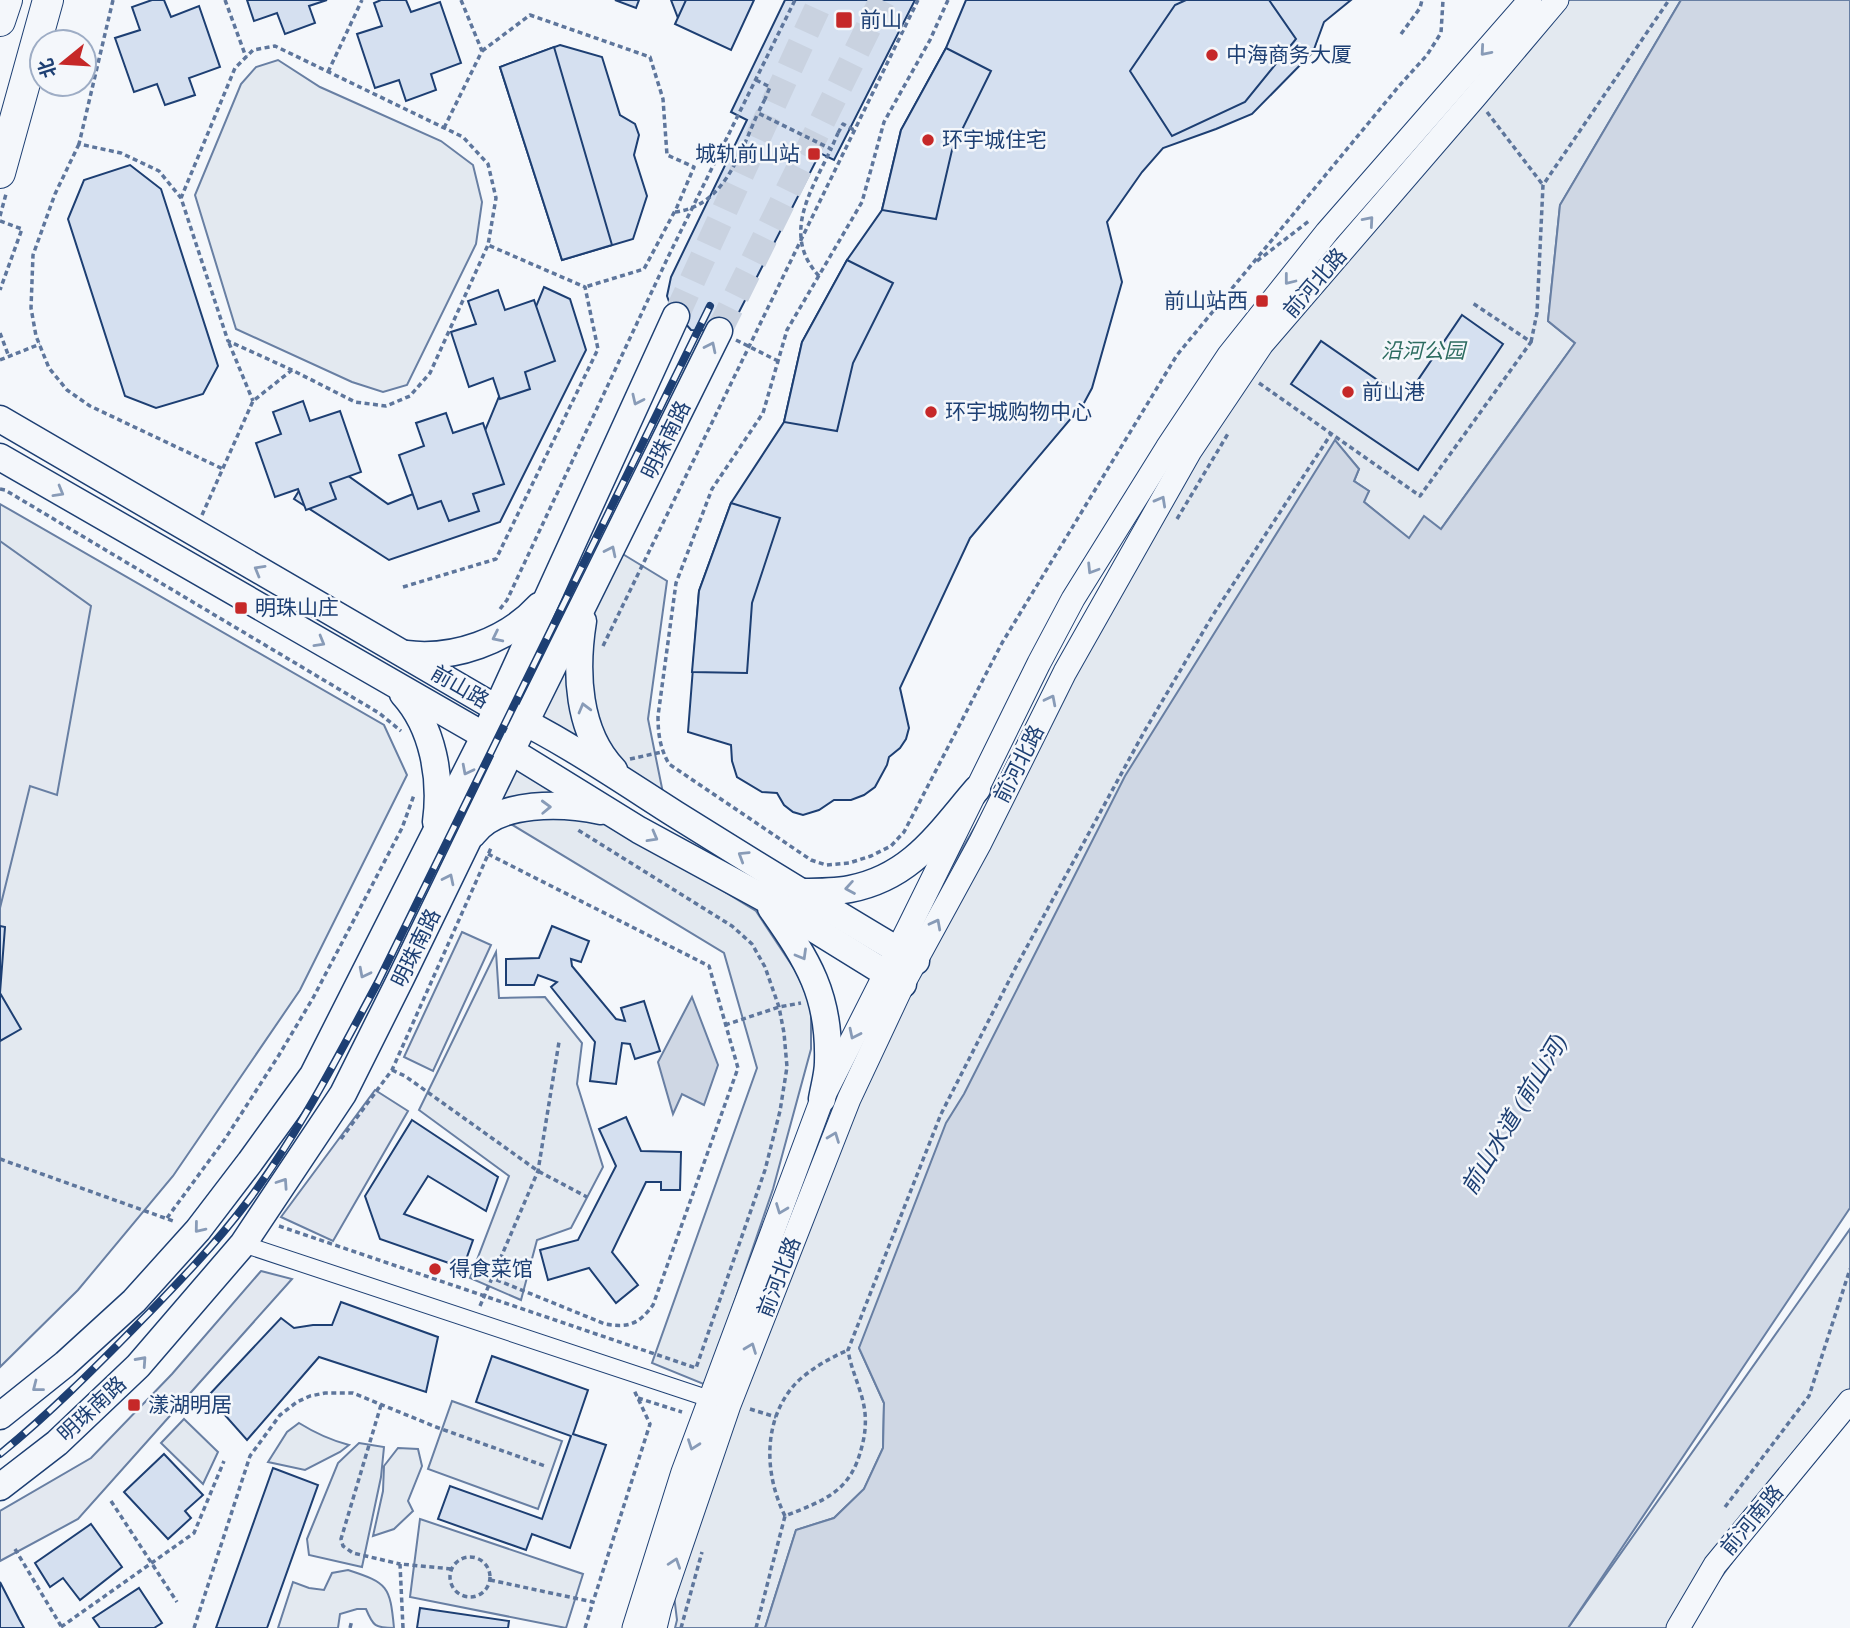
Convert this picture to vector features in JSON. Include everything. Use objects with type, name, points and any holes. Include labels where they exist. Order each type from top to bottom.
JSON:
[{"type":"highway","points":[[0,21],[7,0]]},
{"type":"highway","points":[[0,173],[48,0]]},
{"type":"main road","name":"前河北路","points":[[907,956],[977,789],[1039,663],[1073,599],[1167,448],[1229,355],[1327,232],[1530,0]]},
{"type":"main road","name":"前河北路","points":[[655,1628],[729,1404],[822,1099],[907,956],[980,843],[1072,661],[1190,451],[1262,344],[1557,0]]},
{"type":"main road","name":"明珠南路","points":[[0,1416],[65,1364],[134,1301],[198,1230],[313,1075],[484,737],[676,316]]},
{"type":"main road","name":"明珠南路","points":[[0,1487],[57,1443],[138,1366],[252,1247],[343,1094],[401,978],[477,849],[511,751],[719,331]]},
{"type":"main road","name":"前山路","points":[[0,419],[496,708],[527,722],[907,956]]},
{"type":"main road","name":"前山路","points":[[0,457],[764,898],[894,979]]},
{"type":"main road","points":[[591,592],[580,646],[580,694],[593,739],[608,764],[631,786]]},
{"type":"main road","points":[[403,654],[447,654],[485,643],[527,618],[549,593]]},
{"type":"main road","points":[[388,681],[411,703],[421,718],[434,760],[438,802],[432,838]]},
{"type":"main road","points":[[801,892],[849,889],[874,883],[900,871],[923,851],[977,789]]},
{"type":"main road","points":[[477,849],[478,828],[504,812],[565,806],[618,816]]},
{"type":"main road","points":[[764,898],[804,958],[822,999],[828,1064],[822,1099]]},
{"type":"main road","name":"前河北路","points":[[634,1628],[683,1472],[729,1404],[894,979]]},
{"type":"main road","points":[[313,1075],[343,1094]]},
{"type":"main road","name":"前河南路","points":[[1678,1628],[1715,1565],[1843,1410]]},
{"type":"street","points":[[252,1247],[729,1404]]},
{"type":"path","points":[[113,0],[79,144],[55,194],[33,255],[31,308],[49,368],[67,390],[90,406],[223,469]]},
{"type":"path","points":[[225,0],[246,57]]},
{"type":"path","points":[[328,72],[362,0]]},
{"type":"path","points":[[461,0],[482,51]]},
{"type":"path","points":[[494,616],[508,600],[693,207],[795,0]]},
{"type":"path","points":[[599,654],[918,0]]},
{"type":"path","points":[[948,0],[930,40],[884,122],[862,202],[787,330],[763,413],[712,489],[676,583],[658,716],[658,738],[668,764],[811,860],[826,866],[849,863],[870,856],[891,846],[904,832],[1002,643],[1177,355],[1427,55],[1441,33],[1443,0]]},
{"type":"path","points":[[1401,34],[1420,9],[1422,0]]},
{"type":"path","points":[[1245,370],[1259,383],[1420,496],[1531,342],[1537,313],[1544,185],[1669,0]]},
{"type":"path","points":[[444,128],[482,51],[530,15],[650,57],[663,99],[667,155],[694,167],[675,212],[644,269],[585,287],[488,245]]},
{"type":"path","points":[[181,198],[235,68],[253,50],[275,46],[463,137],[488,164],[496,198],[488,245],[430,373],[410,396],[386,406],[355,402],[228,341]]},
{"type":"path","points":[[675,212],[693,207],[706,199],[727,179],[770,87],[755,80]]},
{"type":"path","points":[[1475,97],[1544,185]]},
{"type":"path","points":[[758,113],[831,149]]},
{"type":"path","points":[[819,276],[807,261],[800,242],[801,222],[807,200],[843,124],[854,130]]},
{"type":"path","points":[[79,144],[121,153],[159,171],[181,198],[228,341],[253,401]]},
{"type":"path","points":[[0,221],[22,229],[0,290]]},
{"type":"path","points":[[403,587],[496,559],[598,349],[585,287]]},
{"type":"path","points":[[1471,302],[1531,342]]},
{"type":"path","points":[[719,331],[778,361]]},
{"type":"path","points":[[0,333],[9,357]]},
{"type":"path","points":[[0,361],[40,344]]},
{"type":"path","points":[[194,533],[253,401],[292,370]]},
{"type":"path","points":[[1177,520],[1231,429]]},
{"type":"path","points":[[786,1516],[827,1498],[847,1482],[858,1463],[865,1434],[865,1412],[848,1350],[941,1115],[1017,965],[1144,732],[1213,615],[1331,434]]},
{"type":"path","points":[[0,489],[379,713],[400,729],[404,738]]},
{"type":"path","points":[[167,1218],[225,1139],[313,998],[402,828],[414,797],[415,786]]},
{"type":"path","points":[[252,1247],[279,1226],[696,1368],[765,1170],[780,1111],[787,1067],[779,1007],[765,967],[752,944],[732,926],[577,829]]},
{"type":"path","points":[[335,1148],[392,1070],[477,849],[496,839]]},
{"type":"path","points":[[477,849],[709,966],[738,1068],[653,1305],[645,1316],[634,1324],[605,1324],[492,1279]]},
{"type":"path","points":[[725,1025],[779,1007],[822,999]]},
{"type":"path","points":[[474,1321],[538,1171],[559,1042]]},
{"type":"path","points":[[392,1070],[405,1076],[538,1171],[587,1197]]},
{"type":"path","points":[[0,1159],[198,1230]]},
{"type":"path","points":[[1725,1507],[1809,1396],[1850,1269]]},
{"type":"path","points":[[756,1628],[786,1516],[773,1486],[769,1463],[770,1438],[776,1417],[796,1383],[829,1358],[848,1350]]},
{"type":"path","points":[[585,1628],[650,1424],[632,1386]]},
{"type":"path","points":[[194,1628],[250,1456],[280,1415],[310,1396],[353,1393],[436,1427],[545,1466]]},
{"type":"path","points":[[638,1398],[682,1412]]},
{"type":"path","points":[[729,1404],[753,1399]]},
{"type":"path","points":[[382,1404],[341,1539],[343,1546],[353,1553],[400,1564],[452,1569]]},
{"type":"path","points":[[729,1404],[776,1417]]},
{"type":"path","points":[[16,1549],[62,1627],[194,1533],[223,1461]]},
{"type":"path","points":[[111,1501],[177,1602]]},
{"type":"path","points":[[681,1628],[702,1552]]},
{"type":"path","points":[[472,1557],[488,1567],[490,1580],[488,1586],[478,1595],[464,1596],[458,1593],[451,1582],[452,1569],[460,1560],[472,1557]]},
{"type":"path","points":[[400,1564],[402,1628]]},
{"type":"path","points":[[490,1580],[593,1602]]},
{"type":"path","points":[[350,1628],[352,1620]]},
{"type":"green space","name":"沿河公园","points":[[1565,0],[1681,0],[1560,205],[1548,321],[1575,343],[1441,529],[1409,539],[1363,501],[1369,491],[1354,481],[1359,469],[1335,441],[859,1348],[884,1403],[883,1448],[864,1489],[834,1518],[796,1530],[765,1628],[675,1628],[677,1620],[671,1571],[728,1403],[840,1084],[927,909],[1220,407]]},
{"type":"green space","points":[[278,60],[320,87],[441,141],[473,165],[482,202],[476,244],[407,385],[383,392],[352,382],[236,329],[195,195],[241,84],[256,67]]},
{"type":"green space","points":[[0,504],[384,725],[407,775],[300,990],[173,1176],[78,1290],[0,1367]]},
{"type":"green space","points":[[621,553],[667,581],[648,719],[663,793],[539,719]]},
{"type":"green space","points":[[515,764],[756,911],[797,973],[811,1006],[811,1049],[773,1189],[706,1385],[652,1363],[757,1068],[724,953],[496,815]]},
{"type":"green space","points":[[496,952],[499,998],[545,997],[582,1043],[577,1084],[603,1167],[571,1228],[537,1240],[521,1300],[470,1278],[509,1176],[419,1110]]},
{"type":"green space","points":[[1850,1229],[1850,1401],[1684,1628],[1568,1628]]},
{"type":"green space","points":[[452,1401],[562,1441],[538,1509],[428,1469]]},
{"type":"green space","points":[[184,1419],[218,1452],[203,1484],[161,1443]]},
{"type":"green space","points":[[299,1423],[323,1436],[349,1445],[305,1470],[268,1462],[287,1432]]},
{"type":"green space","points":[[359,1443],[384,1447],[381,1477],[362,1567],[309,1555],[307,1539],[338,1463]]},
{"type":"green space","points":[[398,1448],[418,1449],[422,1466],[408,1501],[413,1511],[394,1529],[373,1536],[383,1491],[384,1466]]},
{"type":"green space","points":[[420,1519],[583,1574],[566,1628],[410,1597]]},
{"type":"green space","points":[[348,1570],[372,1579],[384,1588],[391,1603],[394,1628],[376,1625],[366,1609],[357,1609],[340,1614],[338,1628],[278,1628],[293,1582],[324,1590],[332,1573]]},
{"type":"shaded area","points":[[0,541],[91,606],[57,795],[30,786],[0,908]]},
{"type":"shaded area","points":[[462,932],[491,945],[433,1071],[404,1057]]},
{"type":"shaded area","points":[[375,1090],[408,1111],[333,1241],[281,1217]]},
{"type":"shaded area","points":[[261,1271],[292,1279],[78,1519],[0,1561],[0,1511],[91,1458],[172,1374]]},
{"type":"water","name":"前山水道 (前山河)","points":[[1681,0],[1850,0],[1850,1208],[1568,1628],[765,1628],[796,1530],[834,1518],[864,1489],[883,1448],[884,1403],[859,1348],[946,1123],[964,1094],[1125,776],[1335,440],[1359,469],[1354,481],[1369,491],[1364,502],[1409,538],[1424,516],[1441,529],[1575,343],[1548,321],[1560,205]]},
{"type":"water","points":[[692,997],[718,1065],[704,1105],[682,1094],[673,1114],[658,1062]]},
{"type":"building","points":[[152,0],[164,0],[171,17],[199,6],[220,67],[189,78],[195,95],[165,105],[157,84],[134,92],[115,38],[140,30],[132,7]]},
{"type":"building","points":[[247,0],[327,0],[309,6],[315,23],[285,34],[277,13],[254,21]]},
{"type":"building","points":[[381,0],[406,0],[411,12],[440,2],[461,63],[431,74],[436,90],[406,101],[399,80],[375,88],[357,34],[382,26],[374,3]]},
{"type":"building","points":[[615,0],[639,0],[636,8]]},
{"type":"building","points":[[671,0],[697,0],[700,12],[678,18]]},
{"type":"building","points":[[686,0],[754,0],[731,50],[675,24]]},
{"type":"building","points":[[785,0],[915,0],[834,160],[820,153],[734,322],[724,331],[691,330],[671,307],[667,296],[671,277],[747,120],[731,112]]},
{"type":"building","name":"环宇城购物中心","points":[[966,0],[1351,0],[1324,22],[1313,52],[1252,114],[1163,148],[1142,172],[1107,222],[1122,282],[1092,388],[1084,403],[970,538],[900,688],[909,728],[906,739],[889,757],[875,787],[864,795],[851,800],[834,800],[819,810],[803,815],[784,805],[777,793],[762,792],[737,777],[731,745],[688,732],[699,591],[731,503],[784,422],[802,342],[847,260],[882,210],[901,130],[946,48]]},
{"type":"building","name":"中海商务大厦","points":[[1186,0],[1269,0],[1296,39],[1245,102],[1172,136],[1130,71],[1175,5]]},
{"type":"building","points":[[560,45],[602,57],[620,115],[635,124],[639,135],[634,155],[647,196],[633,239],[562,260],[500,67]]},
{"type":"building","points":[[554,47],[612,245],[562,260],[500,67]]},
{"type":"building","name":"环宇城住宅","points":[[946,48],[991,71],[952,150],[936,219],[882,210],[901,130]]},
{"type":"building","points":[[130,165],[161,189],[218,366],[203,394],[156,408],[125,396],[68,219],[84,180]]},
{"type":"building","points":[[847,260],[893,283],[853,363],[837,431],[784,422],[802,342]]},
{"type":"building","points":[[544,287],[570,299],[586,350],[500,522],[389,560],[294,499],[320,456],[388,504],[468,472]]},
{"type":"building","points":[[498,290],[505,310],[534,300],[555,361],[525,372],[530,389],[500,399],[493,378],[469,387],[451,332],[476,324],[468,301]]},
{"type":"building","name":"前山港","points":[[1462,315],[1503,344],[1418,470],[1291,384],[1321,341],[1405,399]]},
{"type":"building","points":[[303,401],[310,421],[340,411],[361,472],[330,483],[336,499],[306,510],[298,489],[275,497],[256,443],[281,434],[273,412]]},
{"type":"building","points":[[446,413],[453,433],[483,423],[504,484],[473,494],[479,511],[449,521],[441,501],[418,509],[399,455],[424,446],[416,423]]},
{"type":"building","points":[[731,503],[780,518],[752,603],[747,673],[692,672],[699,591]]},
{"type":"building","points":[[0,926],[5,927],[0,993]]},
{"type":"building","points":[[552,926],[589,941],[581,962],[571,959],[572,966],[616,1019],[625,1021],[621,1008],[644,1001],[660,1051],[635,1059],[630,1044],[622,1043],[616,1084],[590,1081],[595,1042],[551,987],[557,982],[538,975],[534,985],[506,985],[506,959],[539,958]]},
{"type":"building","points":[[0,993],[21,1029],[0,1041]]},
{"type":"building","points":[[626,1117],[641,1151],[681,1152],[680,1190],[661,1190],[661,1182],[646,1182],[612,1252],[638,1285],[616,1303],[589,1268],[548,1280],[540,1250],[578,1240],[616,1166],[599,1129]]},
{"type":"building","points":[[412,1120],[498,1177],[486,1211],[428,1176],[404,1214],[473,1240],[463,1268],[380,1239],[365,1196]]},
{"type":"building","points":[[341,1302],[438,1337],[426,1392],[319,1357],[247,1440],[208,1396],[281,1318],[294,1328],[332,1325]]},
{"type":"building","points":[[492,1356],[588,1390],[573,1434],[606,1445],[570,1548],[532,1534],[526,1550],[438,1519],[450,1486],[542,1519],[571,1436],[476,1402]]},
{"type":"building","points":[[164,1454],[203,1495],[185,1511],[191,1518],[168,1539],[124,1492]]},
{"type":"building","points":[[273,1468],[318,1485],[267,1628],[216,1628]]},
{"type":"building","points":[[91,1524],[122,1567],[80,1600],[63,1578],[50,1587],[35,1563]]},
{"type":"building","points":[[0,1582],[19,1619],[24,1628],[0,1628]]},
{"type":"building","points":[[139,1588],[162,1623],[154,1628],[100,1628],[93,1618]]},
{"type":"building","points":[[420,1608],[509,1621],[508,1628],[417,1628]]},
{"type":"tunnel","points":[[676,316],[821,0]]},
{"type":"tunnel","points":[[719,331],[882,0]]},
{"type":"railway","points":[[0,1454],[71,1391],[209,1249],[267,1175],[284,1148],[317,1094],[378,982],[710,306]]},
{"type":"place","name":"前山","points":[[844,20]]},
{"type":"place","name":"中海商务大厦","points":[[1212,55]]},
{"type":"place","name":"环宇城住宅","points":[[928,140]]},
{"type":"place","name":"城轨前山站","points":[[814,154]]},
{"type":"place","name":"前山站西","points":[[1262,301]]},
{"type":"place","name":"前山港","points":[[1348,392]]},
{"type":"place","name":"环宇城购物中心","points":[[931,412]]},
{"type":"place","name":"明珠山庄","points":[[241,608]]},
{"type":"place","name":"得食菜馆","points":[[435,1269]]},
{"type":"place","name":"漾湖明居","points":[[134,1405]]}]
